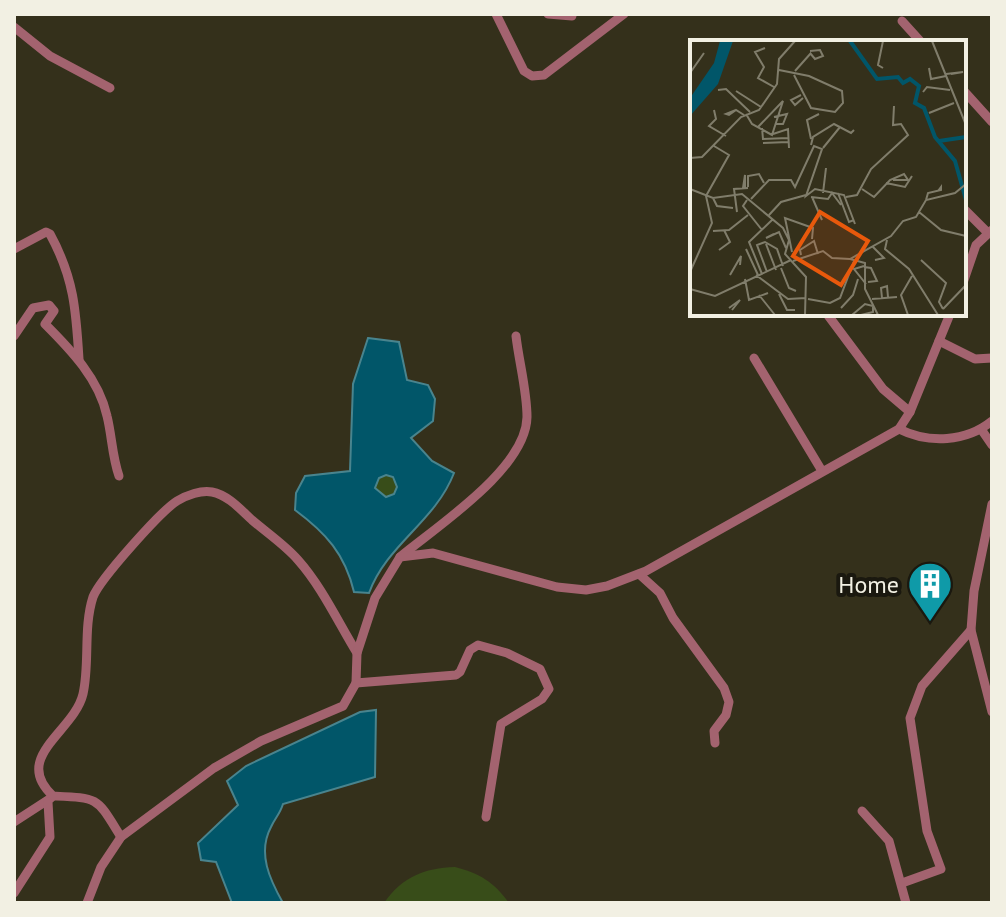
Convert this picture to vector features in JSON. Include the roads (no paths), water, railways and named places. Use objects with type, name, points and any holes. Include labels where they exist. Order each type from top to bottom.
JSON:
[{"type":"street","points":[[496,14],[524,71],[532,76],[544,75],[624,14]]},
{"type":"street","points":[[548,14],[572,16]]},
{"type":"street","points":[[902,21],[919,40]]},
{"type":"street","points":[[14,27],[50,56],[110,88]]},
{"type":"street","points":[[966,93],[992,122]]},
{"type":"street","points":[[966,211],[990,232],[976,245],[966,274]]},
{"type":"street","points":[[14,249],[46,232],[50,234],[68,267],[76,306],[79,359]]},
{"type":"street","points":[[14,336],[33,308],[49,305],[54,311],[45,324],[79,359],[107,415],[119,476]]},
{"type":"street","points":[[828,316],[883,389],[910,412]]},
{"type":"street","points":[[400,557],[433,553],[557,587],[586,590],[639,574],[899,429],[910,412],[949,316]]},
{"type":"street","points":[[87,903],[101,867],[121,837],[214,768],[249,747],[343,706],[356,683],[357,653],[375,598],[400,557],[496,476],[522,442],[527,418],[516,336]]},
{"type":"street","points":[[939,341],[975,359],[992,358]]},
{"type":"street","points":[[754,358],[822,471]]},
{"type":"street","points":[[899,429],[929,438],[951,438],[981,429],[992,421]]},
{"type":"street","points":[[981,429],[992,445]]},
{"type":"street","points":[[14,893],[50,837],[51,799],[37,774],[40,757],[78,709],[84,691],[89,617],[94,595],[104,578],[176,501],[194,493],[212,492],[228,499],[297,559],[323,594],[357,653]]},
{"type":"street","points":[[992,504],[974,591],[971,630],[992,712]]},
{"type":"street","points":[[639,574],[660,593],[673,618],[724,688],[729,702],[726,715],[714,731],[715,743]]},
{"type":"street","points":[[902,883],[941,869],[927,831],[910,718],[922,686],[971,630]]},
{"type":"street","points":[[356,683],[456,675],[470,650],[478,645],[507,653],[540,669],[549,689],[542,699],[501,724],[486,817]]},
{"type":"street","points":[[14,822],[51,799],[90,797],[98,801],[121,837]]},
{"type":"street","points":[[862,811],[889,841],[906,903]]},
{"type":"water","points":[[368,338],[399,342],[407,380],[428,385],[435,399],[433,421],[411,438],[432,461],[454,473],[435,506],[387,560],[369,593],[354,592],[333,545],[295,510],[296,493],[305,476],[350,471],[353,384]],"holes":[[[386,475],[393,477],[397,487],[394,494],[386,497],[375,488],[379,478]]]},
{"type":"water","points":[[376,710],[375,777],[283,804],[271,827],[265,856],[270,876],[283,903],[232,903],[216,862],[201,860],[198,843],[238,805],[227,781],[246,766],[360,712]]},
{"type":"place","name":"Home","points":[[930,623]]}]
